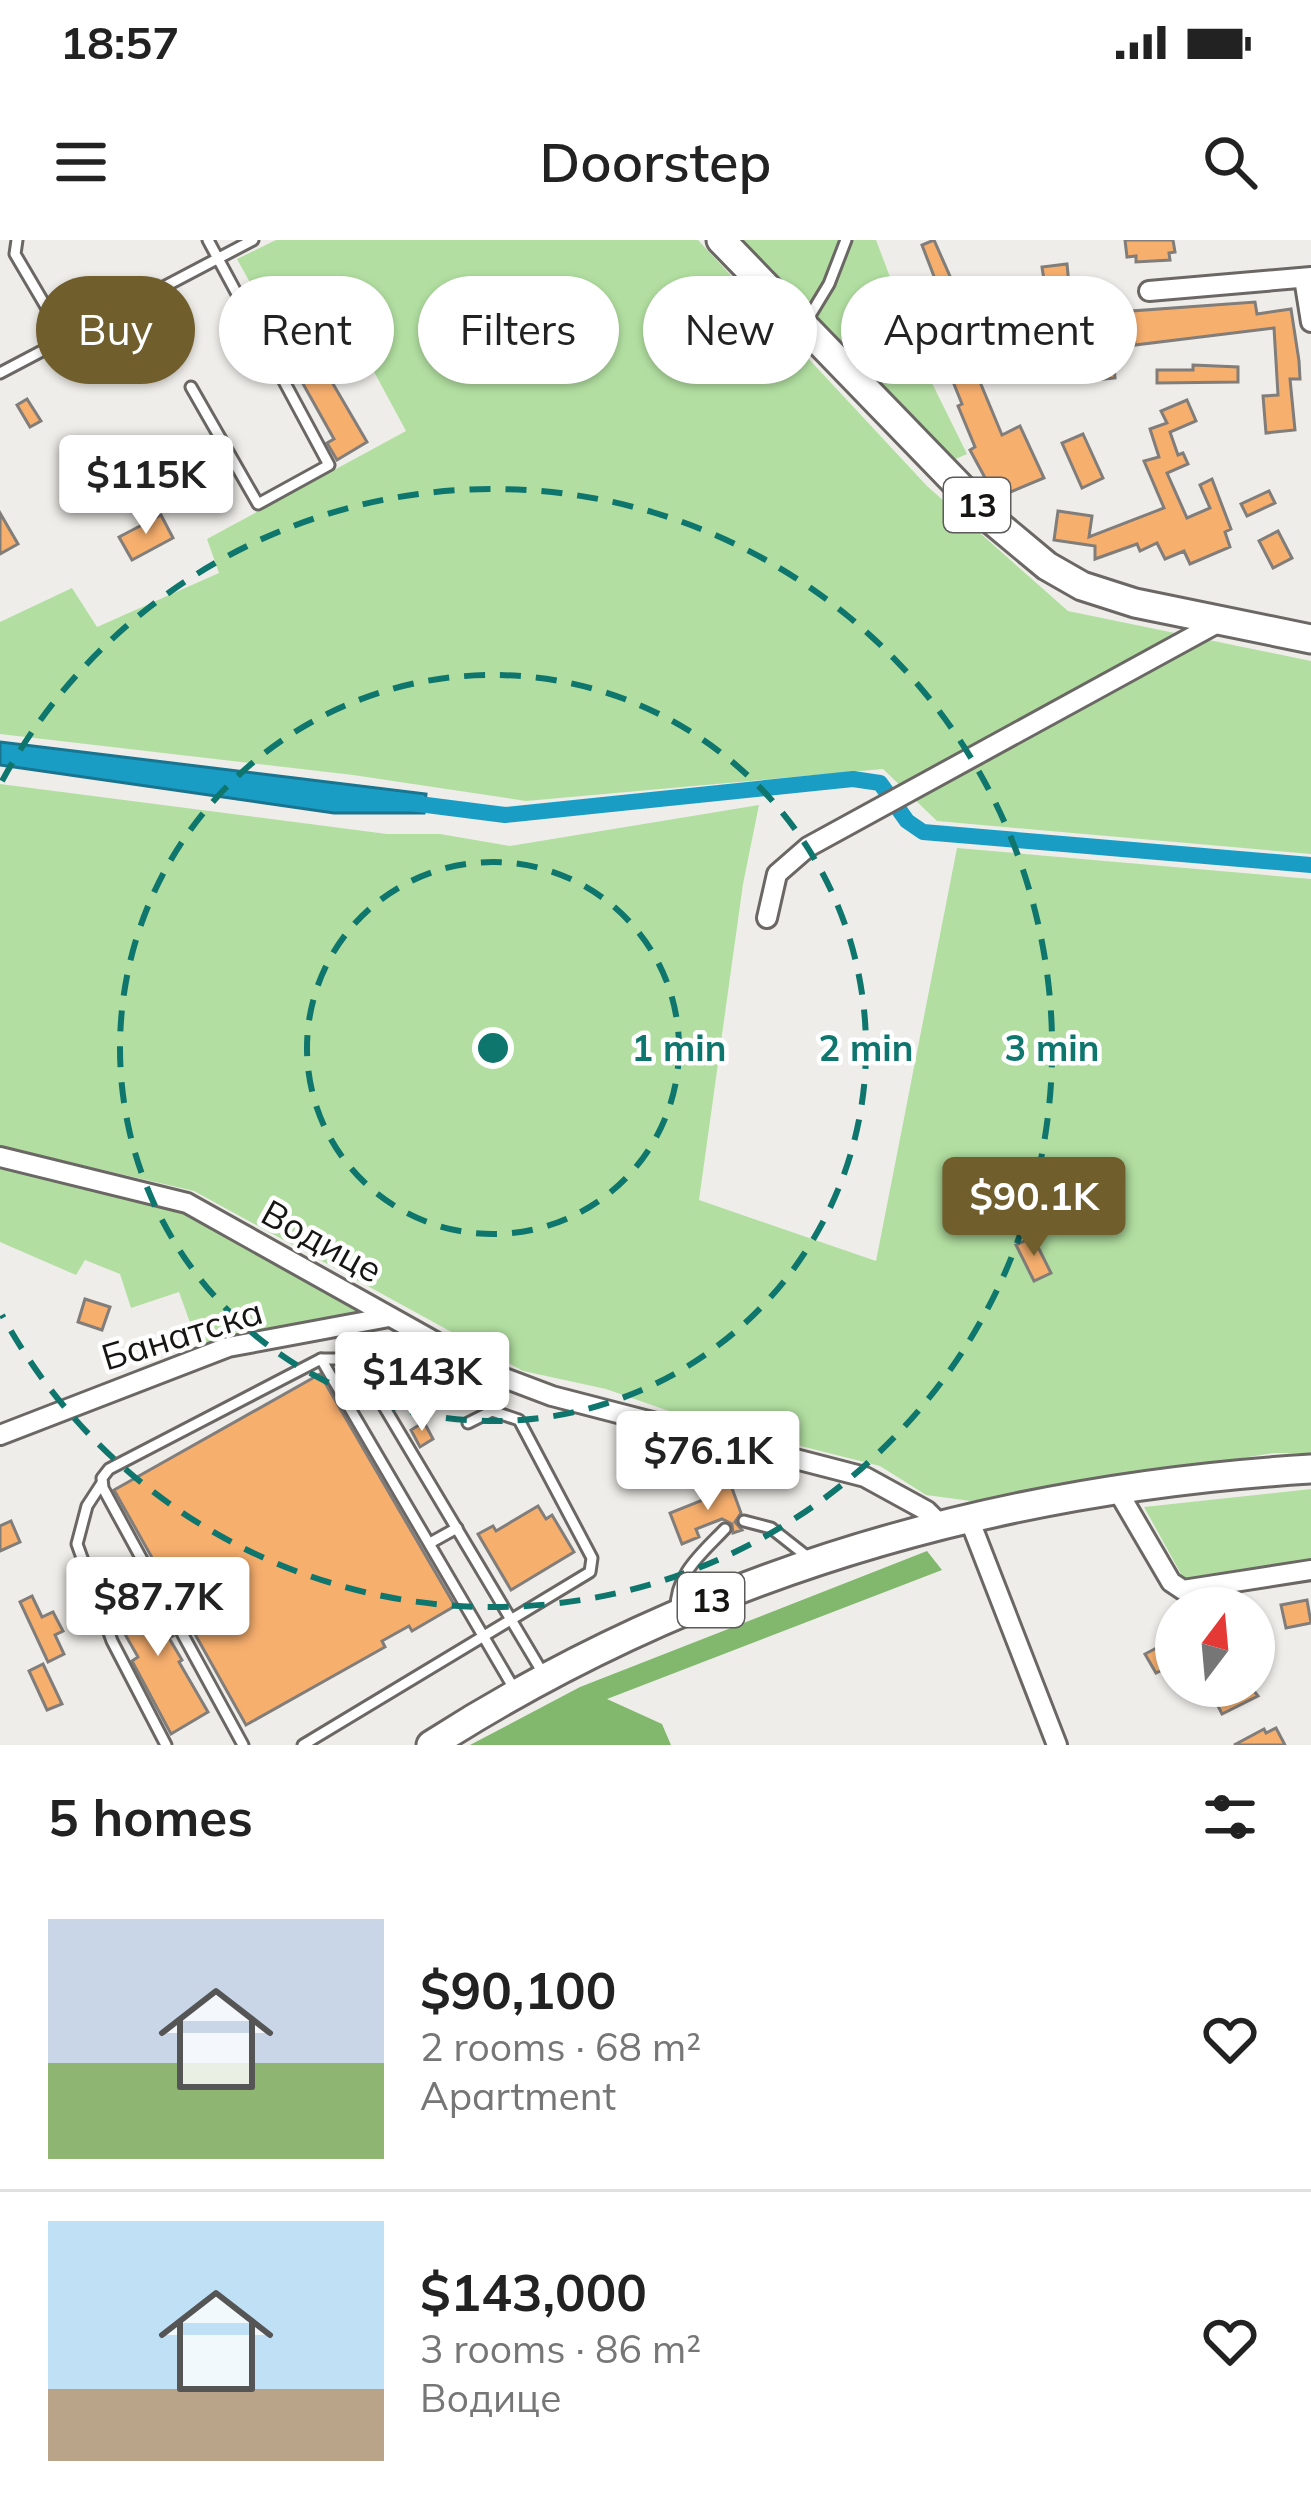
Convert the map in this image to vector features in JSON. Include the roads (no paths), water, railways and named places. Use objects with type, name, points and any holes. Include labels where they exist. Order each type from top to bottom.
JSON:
[{"type":"main road","name":"13","points":[[721,240],[755,276]]},
{"type":"main road","name":"13","points":[[817,340],[993,521],[1047,566],[1082,586],[1135,603],[1311,639]]},
{"type":"main road","name":"13","points":[[430,1745],[544,1675],[676,1613],[812,1562],[939,1523],[1116,1488],[1311,1469]]},
{"type":"street","points":[[1150,291],[1307,278],[1311,322]]},
{"type":"street","points":[[767,919],[777,874],[808,848],[1221,621]]},
{"type":"street","name":"Водице","points":[[0,1156],[187,1203],[491,1373],[552,1396],[865,1477],[927,1511],[939,1523]]},
{"type":"street","name":"Банатска","points":[[0,1435],[228,1347],[389,1317]]},
{"type":"street","points":[[1116,1488],[1171,1582],[1183,1590],[1311,1570]]},
{"type":"street","points":[[968,1516],[1057,1745]]},
{"type":"lane","points":[[5,240],[36,290]]},
{"type":"lane","points":[[15,254],[17,240]]},
{"type":"lane","points":[[191,387],[258,504],[329,465],[208,240]]},
{"type":"lane","points":[[186,276],[254,240]]},
{"type":"lane","points":[[817,303],[846,240]]},
{"type":"lane","points":[[0,373],[36,354]]},
{"type":"lane","points":[[321,1358],[516,1692]]},
{"type":"lane","points":[[166,1745],[112,1641],[77,1544],[87,1506],[109,1469],[321,1358],[346,1359],[359,1367],[544,1675]]},
{"type":"lane","points":[[303,1745],[587,1577],[592,1558],[519,1420],[492,1411],[468,1423]]},
{"type":"lane","points":[[102,1484],[243,1745]]},
{"type":"lane","points":[[744,1521],[771,1528],[812,1562]]},
{"type":"lane","points":[[430,1544],[457,1528]]},
{"type":"lane","points":[[676,1613],[686,1571],[725,1529]]},
{"type":"water","points":[[0,742],[426,794],[424,813],[334,813],[0,765]]},
{"type":"waterway","points":[[403,802],[505,815],[853,779],[880,783],[907,821],[923,832],[1311,865]]}]
